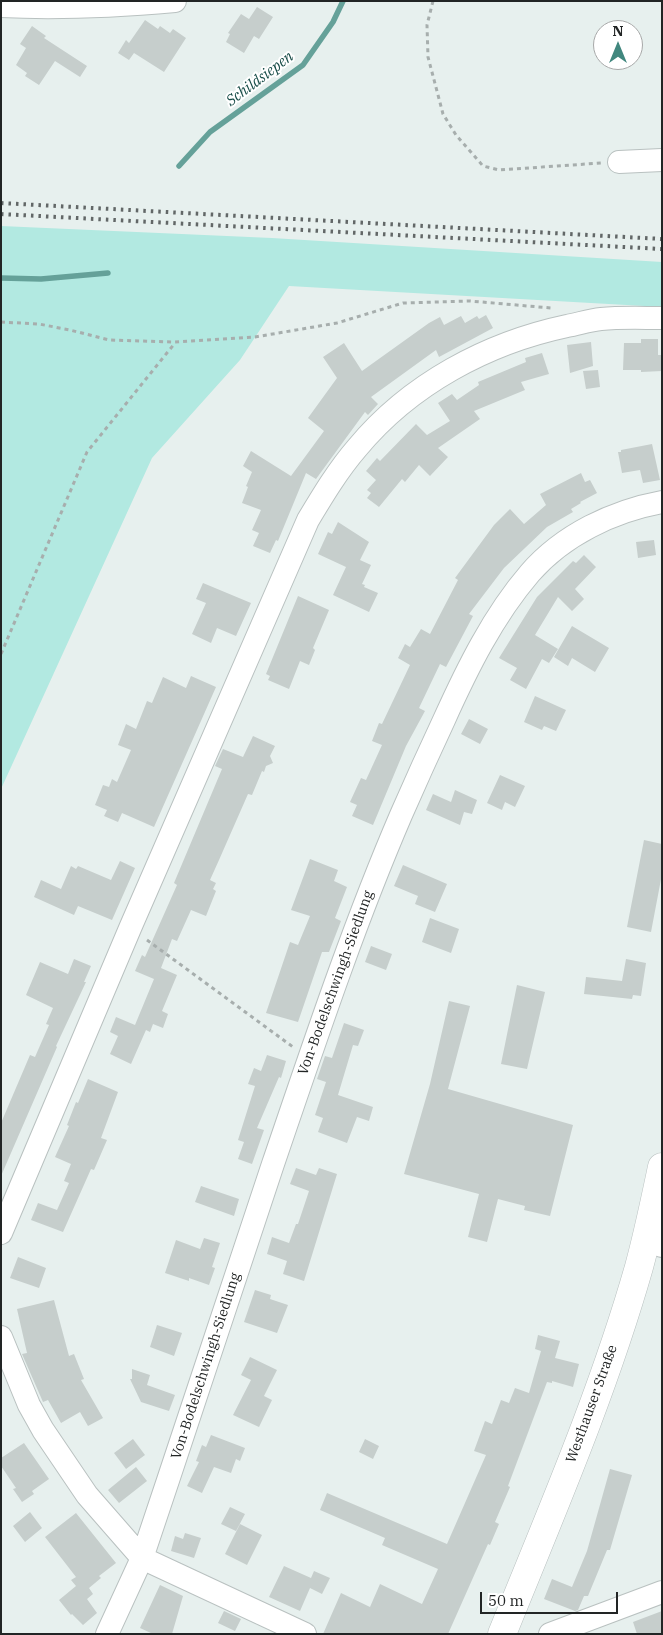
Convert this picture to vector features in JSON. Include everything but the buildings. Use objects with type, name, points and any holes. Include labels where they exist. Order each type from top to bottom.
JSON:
[{"type":"main road","name":"Westhauser Straße","points":[[502,1634],[584,1430],[610,1358],[639,1266],[653,1244],[662,1167]]},
{"type":"street","points":[[1,6],[67,7],[175,1]]},
{"type":"street","points":[[619,162],[662,160]]},
{"type":"street","points":[[1,1233],[131,926],[308,520],[340,468],[358,446],[398,408],[424,387],[475,356],[501,345],[544,332],[600,319],[662,318]]},
{"type":"street","name":"Von-Bodelschwingh-Siedlung","points":[[107,1634],[142,1558],[309,1059],[372,883],[462,681],[504,608],[533,570],[561,546],[595,523],[638,506],[662,502]]},
{"type":"street","points":[[1,1337],[30,1405],[43,1430],[87,1495],[142,1558],[305,1634]]},
{"type":"street","points":[[550,1634],[662,1592]]},
{"type":"path","points":[[433,1],[427,25],[428,57],[443,114],[456,135],[483,166],[499,170],[619,162]]},
{"type":"path","points":[[1,322],[39,324],[109,340],[176,342],[255,338],[328,325],[403,302],[470,301],[557,309]]},
{"type":"path","points":[[1,654],[87,452],[176,342]]},
{"type":"path","points":[[131,926],[309,1059]]},
{"type":"shaded area","points":[[1,226],[272,238],[662,262],[662,307],[289,286],[240,360],[152,458],[1,789]]},
{"type":"waterway","name":"Schildsiepen","points":[[179,166],[210,132],[303,65],[333,22],[343,1]]},
{"type":"waterway","name":"Schildsiepen","points":[[1,278],[41,279],[108,273]]},
{"type":"railway","points":[[1,203],[662,239]]},
{"type":"railway","points":[[1,214],[662,249]]}]
